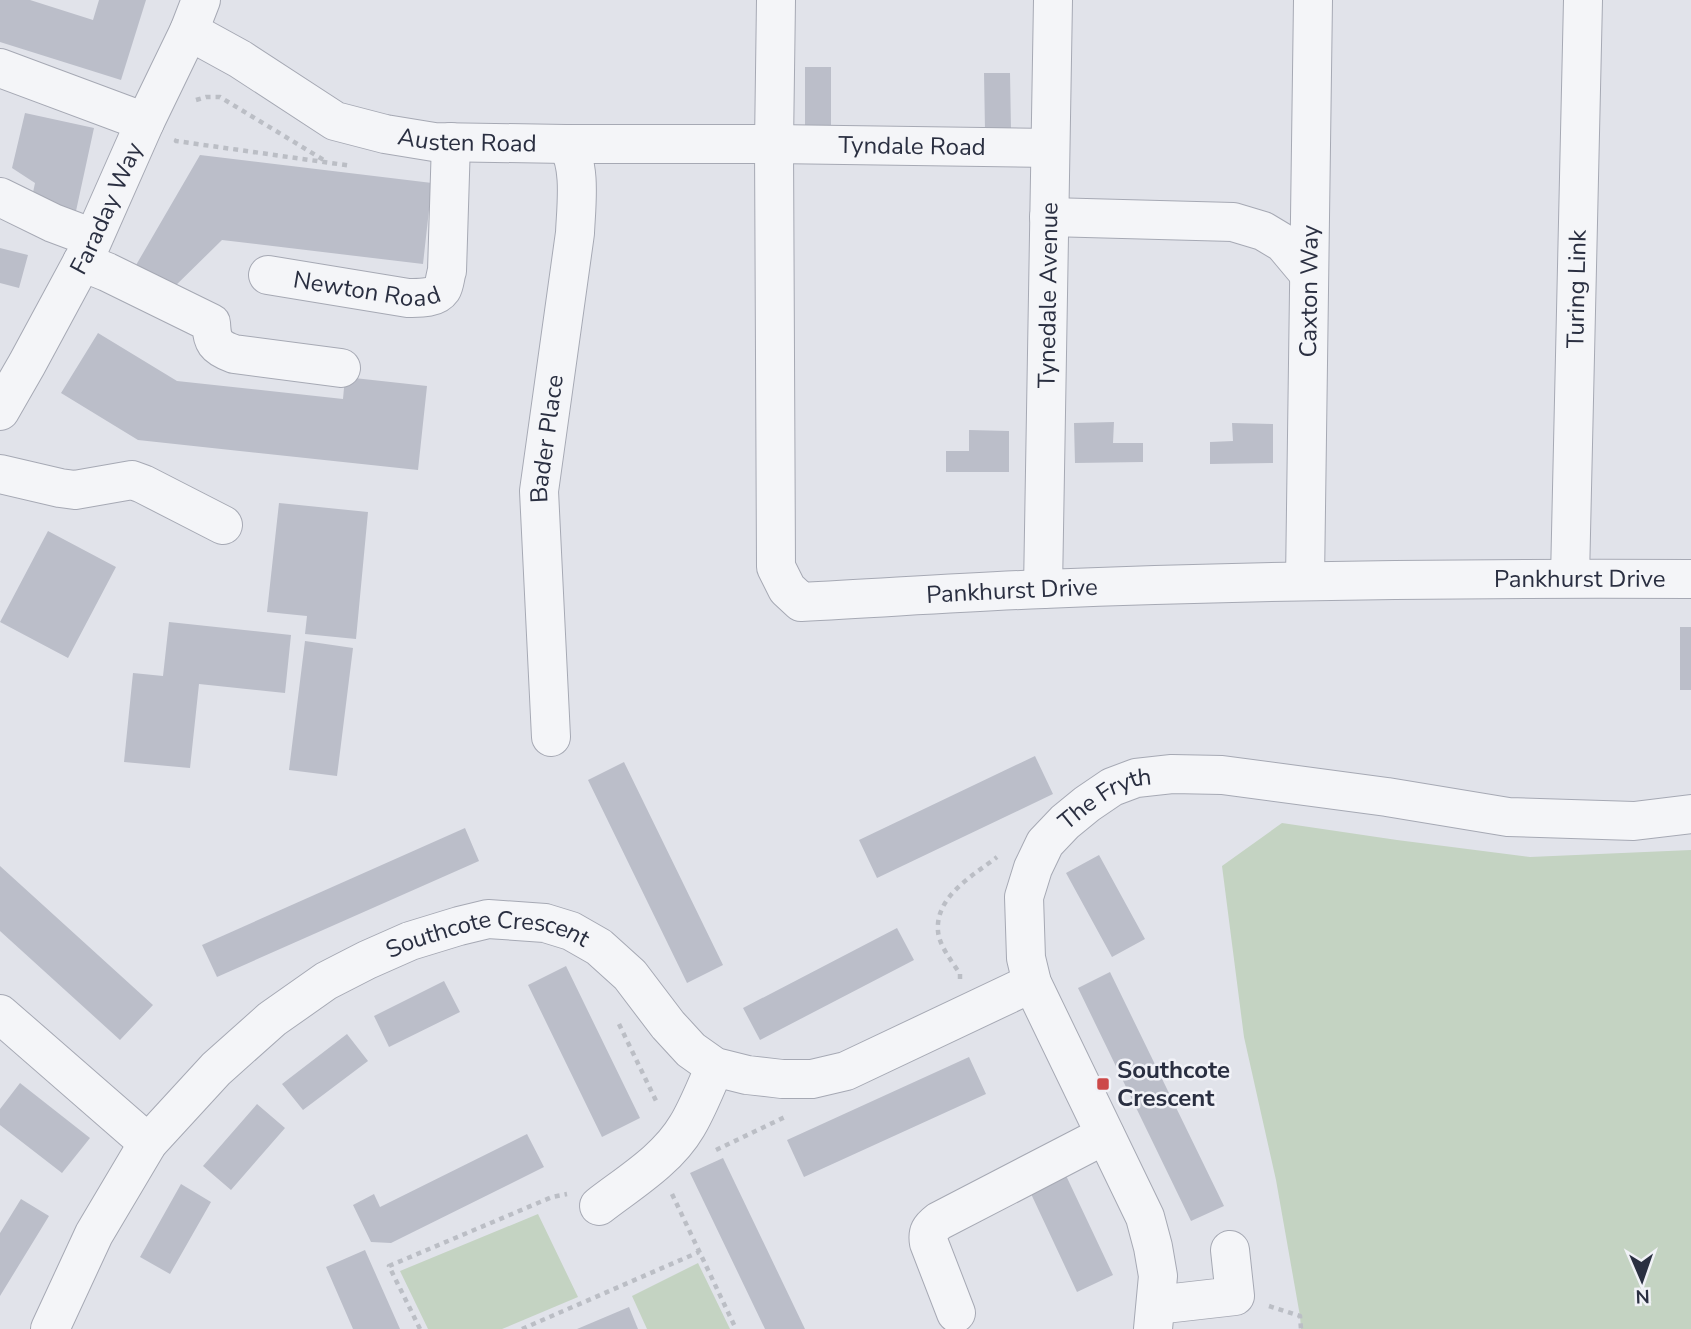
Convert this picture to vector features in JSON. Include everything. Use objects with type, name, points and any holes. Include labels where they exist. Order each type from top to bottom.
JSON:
[{"type":"street","name":"Pankhurst Drive","points":[[776,0],[776,567],[787,589],[801,602],[1043,589],[1305,581],[1691,579]]},
{"type":"street","name":"Tynedale Avenue","points":[[1043,589],[1052,0]]},
{"type":"street","name":"Caxton Way","points":[[1305,581],[1313,0]]},
{"type":"street","name":"Turing Link","points":[[1570,578],[1583,0]]},
{"type":"street","name":"Austen Road","points":[[195,15],[240,59],[335,121],[385,134],[434,142],[774,144]]},
{"type":"street","name":"Faraday Way","points":[[0,411],[88,250],[163,127],[195,15]]},
{"type":"street","points":[[0,68],[163,127]]},
{"type":"street","name":"Newton Road","points":[[268,275],[408,298],[422,299],[434,295],[442,288],[447,271],[451,142]]},
{"type":"street","name":"Bader Place","points":[[551,737],[538,491],[575,233],[577,198],[574,163],[566,144]]},
{"type":"street","name":"Tyndale Road","points":[[774,144],[1050,148]]},
{"type":"street","points":[[0,197],[53,223],[88,250],[107,272],[211,323],[212,338],[220,349],[234,354],[341,368]]},
{"type":"street","points":[[1049,217],[1233,222],[1263,231],[1283,243],[1309,274]]},
{"type":"street","points":[[0,474],[75,490],[132,480],[223,525]]},
{"type":"street","name":"The Fryth","points":[[1154,1317],[1158,1276],[1145,1217],[1032,984],[1026,958],[1024,897],[1045,843],[1065,822],[1112,787],[1136,778],[1172,774],[1222,775],[1387,797],[1508,817],[1634,821],[1691,814]]},
{"type":"street","name":"Southcote Crescent","points":[[50,1329],[94,1234],[148,1143],[216,1069],[272,1019],[326,981],[410,941],[488,919],[545,923],[571,931],[599,947],[629,975],[691,1050],[715,1067],[747,1075],[782,1079],[812,1079],[846,1071],[1032,984]]},
{"type":"street","points":[[0,1014],[148,1143]]},
{"type":"street","points":[[584,1200],[657,1162],[674,1145],[687,1126],[715,1067]]},
{"type":"street","points":[[956,1313],[929,1243],[927,1235],[930,1227],[1105,1135]]},
{"type":"street","points":[[1154,1317],[1235,1296],[1230,1250]]},
{"type":"path","points":[[163,127],[176,141],[327,162],[220,97],[206,97],[194,101]]},
{"type":"path","points":[[961,985],[960,974],[938,931],[940,916],[957,887],[999,856]]},
{"type":"path","points":[[618,1022],[660,1111]]},
{"type":"path","points":[[669,1188],[736,1329]]},
{"type":"path","points":[[420,1329],[389,1266],[552,1197],[584,1200]]},
{"type":"path","points":[[522,1329],[699,1251]]},
{"type":"path","points":[[1235,1296],[1300,1316],[1301,1329]]},
{"type":"green space","points":[[1282,823],[1530,857],[1691,850],[1691,1329],[1301,1329],[1276,1180],[1244,1037],[1222,866]]},
{"type":"green space","points":[[538,1214],[578,1297],[502,1329],[428,1329],[400,1271]]},
{"type":"green space","points":[[698,1263],[730,1329],[647,1329],[632,1296]]},
{"type":"building","points":[[0,0],[30,0],[93,20],[99,0],[146,0],[121,80],[0,42]]},
{"type":"building","points":[[805,67],[831,67],[831,130],[805,130]]},
{"type":"building","points":[[984,73],[1010,73],[1011,130],[985,130]]},
{"type":"building","points":[[25,113],[94,128],[76,211],[31,202],[35,183],[12,168]]},
{"type":"building","points":[[200,155],[432,183],[423,264],[222,240],[167,294],[132,272]]},
{"type":"building","points":[[0,248],[28,255],[19,288],[0,283]]},
{"type":"building","points":[[98,333],[177,381],[343,399],[345,377],[427,386],[418,470],[138,440],[61,393]]},
{"type":"building","points":[[1114,422],[1113,443],[1143,443],[1143,462],[1075,463],[1074,423]]},
{"type":"building","points":[[1232,423],[1273,424],[1273,463],[1210,464],[1210,442],[1233,441]]},
{"type":"building","points":[[969,430],[1009,431],[1009,472],[946,472],[946,451],[969,451]]},
{"type":"building","points":[[279,503],[368,512],[356,639],[305,634],[307,616],[267,612]]},
{"type":"building","points":[[48,531],[116,567],[68,658],[0,622]]},
{"type":"building","points":[[169,622],[291,635],[285,693],[199,684],[190,768],[124,762],[133,673],[163,676]]},
{"type":"building","points":[[1680,627],[1691,627],[1691,690],[1680,690]]},
{"type":"building","points":[[305,641],[353,648],[337,776],[289,770]]},
{"type":"building","points":[[1035,756],[1053,794],[877,878],[859,840]]},
{"type":"building","points":[[624,762],[723,965],[687,983],[588,780]]},
{"type":"building","points":[[465,828],[479,861],[217,977],[202,945]]},
{"type":"building","points":[[1099,855],[1145,939],[1112,957],[1066,873]]},
{"type":"building","points":[[0,866],[153,1005],[120,1040],[0,931]]},
{"type":"building","points":[[897,928],[914,960],[760,1040],[743,1008]]},
{"type":"building","points":[[566,966],[640,1118],[602,1137],[528,985]]},
{"type":"building","points":[[1110,972],[1224,1206],[1191,1221],[1078,988]]},
{"type":"building","points":[[444,981],[460,1012],[389,1047],[374,1016]]},
{"type":"building","points":[[347,1034],[368,1061],[303,1110],[282,1084]]},
{"type":"building","points":[[969,1057],[986,1094],[804,1177],[787,1140]]},
{"type":"building","points":[[20,1083],[90,1138],[62,1173],[0,1125],[0,1109]]},
{"type":"building","points":[[257,1104],[285,1128],[231,1190],[203,1166]]},
{"type":"building","points":[[527,1134],[544,1167],[391,1243],[371,1242],[353,1205],[374,1194],[380,1207]]},
{"type":"building","points":[[723,1158],[805,1329],[765,1329],[690,1173]]},
{"type":"building","points":[[1061,1165],[1113,1275],[1077,1292],[1025,1181]]},
{"type":"building","points":[[181,1184],[211,1202],[170,1274],[140,1257]]},
{"type":"building","points":[[21,1199],[49,1216],[0,1296],[0,1233]]},
{"type":"building","points":[[365,1250],[400,1329],[353,1329],[326,1267]]},
{"type":"building","points":[[629,1307],[638,1329],[577,1329]]},
{"type":"place","name":"Southcote Crescent","points":[[1103,1084]]}]
